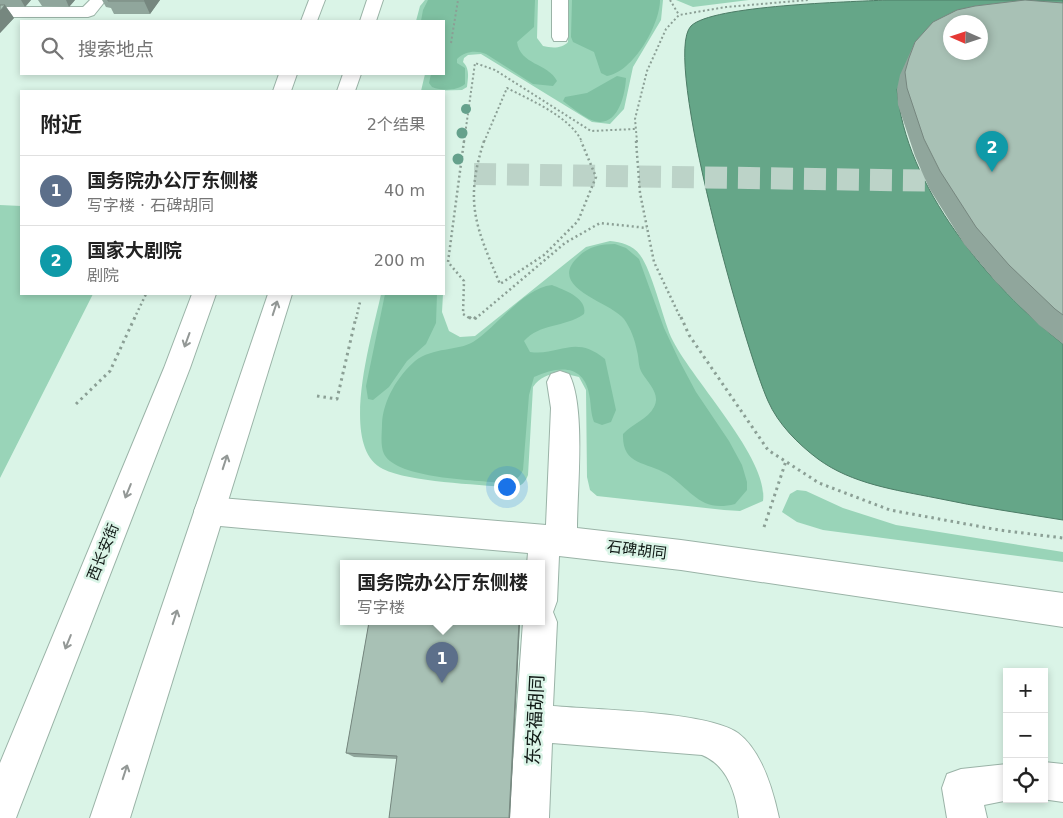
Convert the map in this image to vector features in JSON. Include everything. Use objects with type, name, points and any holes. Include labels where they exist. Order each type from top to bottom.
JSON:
[{"type":"main road","points":[[0,12],[88,12],[98,0]]},
{"type":"main road","points":[[309,20],[317,0]]},
{"type":"main road","points":[[368,20],[375,0]]},
{"type":"main road","points":[[560,0],[560,37]]},
{"type":"main road","points":[[282,90],[288,75]]},
{"type":"main road","points":[[346,90],[352,75]]},
{"type":"main road","name":"西长安街","points":[[0,810],[177,368],[204,295]]},
{"type":"main road","points":[[110,818],[280,295]]},
{"type":"main road","points":[[545,579],[552,540],[565,408],[560,382]]},
{"type":"main road","name":"石碑胡同","points":[[209,511],[552,540],[680,555],[1063,610]]},
{"type":"main road","name":"东安福胡同","points":[[529,818],[540,625]]},
{"type":"main road","points":[[535,723],[702,737],[724,745],[738,762],[750,786],[759,818]]},
{"type":"main road","points":[[1048,781],[1063,783]]},
{"type":"main road","points":[[967,818],[961,788],[1003,783]]},
{"type":"path","points":[[452,43],[458,0]]},
{"type":"path","points":[[670,0],[678,15]]},
{"type":"path","points":[[808,0],[726,7],[678,15],[666,29],[647,71],[635,119],[640,192],[654,262],[689,335],[768,450],[819,483],[890,510],[998,530],[1063,538]]},
{"type":"path","points":[[635,129],[591,131],[495,70],[475,63],[448,262],[464,281],[464,314],[473,320],[564,243],[600,223],[647,228]]},
{"type":"path","points":[[507,88],[545,107],[578,133],[596,177],[578,220],[544,256],[500,284],[476,224],[474,174],[486,131],[507,88]]},
{"type":"path","points":[[76,404],[110,371],[146,295]]},
{"type":"path","points":[[317,396],[337,399],[360,302]]},
{"type":"path","points":[[764,527],[786,461]]},
{"type":"shaded area","points":[[425,0],[538,0],[537,38],[543,46],[560,47],[568,42],[569,0],[663,0],[661,20],[633,67],[624,109],[610,124],[592,122],[481,54],[468,55],[464,58],[463,62],[467,67],[468,73],[467,87],[462,90],[421,90],[425,75],[445,75],[445,20],[416,20],[420,6]]},
{"type":"shaded area","points":[[428,0],[535,0],[534,27],[517,42],[519,50],[529,60],[553,75],[557,81],[553,86],[533,84],[486,54],[475,52],[464,54],[457,59],[457,63],[465,68],[465,84],[449,90],[432,87],[429,83],[431,75],[445,75],[445,20],[421,20],[423,10]]},
{"type":"shaded area","points":[[572,0],[660,0],[655,22],[643,46],[626,66],[617,73],[607,76],[601,73],[594,52],[573,42],[571,37]]},
{"type":"shaded area","points":[[676,0],[749,0],[693,7]]},
{"type":"shaded area","points":[[886,0],[1063,0],[1063,19],[988,21],[988,15],[943,15],[943,31],[897,89],[903,125],[916,162],[934,197],[955,231],[1007,293],[1063,344],[1063,520],[905,492],[845,475],[831,468],[803,447],[777,418],[768,401],[743,327],[710,207],[687,91],[685,49],[691,26],[704,19],[725,13],[753,9]]},
{"type":"shaded area","points":[[617,76],[626,78],[624,95],[617,111],[606,121],[598,122],[589,119],[563,101],[565,97],[587,93]]},
{"type":"shaded area","points":[[0,205],[20,206],[20,295],[92,295],[0,478]]},
{"type":"shaded area","points":[[610,241],[630,246],[640,255],[653,282],[671,337],[694,374],[742,441],[754,463],[762,483],[763,501],[740,511],[597,496],[590,490],[587,477],[586,390],[579,377],[566,374],[548,375],[533,387],[528,475],[524,482],[517,487],[428,480],[396,474],[383,469],[369,457],[362,438],[360,414],[366,361],[381,295],[443,295],[442,312],[449,331],[460,337],[475,336],[586,247]]},
{"type":"shaded area","points":[[615,244],[626,248],[639,259],[664,328],[680,362],[696,392],[729,441],[742,465],[747,482],[747,490],[735,504],[723,506],[705,503],[667,474],[637,461],[626,452],[623,434],[651,411],[656,402],[655,393],[641,371],[634,339],[624,319],[584,293],[575,286],[570,278],[570,269],[581,254],[594,247]]},
{"type":"shaded area","points":[[552,285],[579,299],[584,308],[584,314],[568,322],[537,331],[524,341],[530,352],[576,347],[585,348],[605,359],[616,410],[611,422],[602,425],[594,422],[588,388],[577,373],[562,369],[553,370],[534,377],[529,395],[523,470],[515,480],[503,483],[438,477],[404,469],[392,462],[384,454],[382,447],[383,415],[392,389],[409,367],[415,361],[430,353],[460,347],[473,342],[521,300],[541,288]]},
{"type":"shaded area","points":[[385,295],[437,295],[436,323],[426,344],[407,361],[389,387],[373,400],[368,399],[366,386]]},
{"type":"shaded area","points":[[797,490],[806,491],[843,508],[896,525],[1063,552],[1063,562],[823,530],[797,522],[782,512],[790,494]]},
{"type":"building","points":[[108,0],[145,0],[108,1]]},
{"type":"building","points":[[1025,0],[1063,3],[1063,315],[1009,265],[976,227],[940,171],[924,139],[907,88],[905,72],[915,42],[933,22],[943,17],[943,60],[988,60],[988,15],[947,15],[957,10]]},
{"type":"building","points":[[368,625],[519,625],[509,818],[389,818],[397,756],[346,753]]},
{"type":"tunnel","points":[[474,174],[951,181]]},
{"type":"place","name":"国家大剧院","points":[[992,172]]},
{"type":"place","name":"国务院办公厅东侧楼","points":[[442,683]]}]
